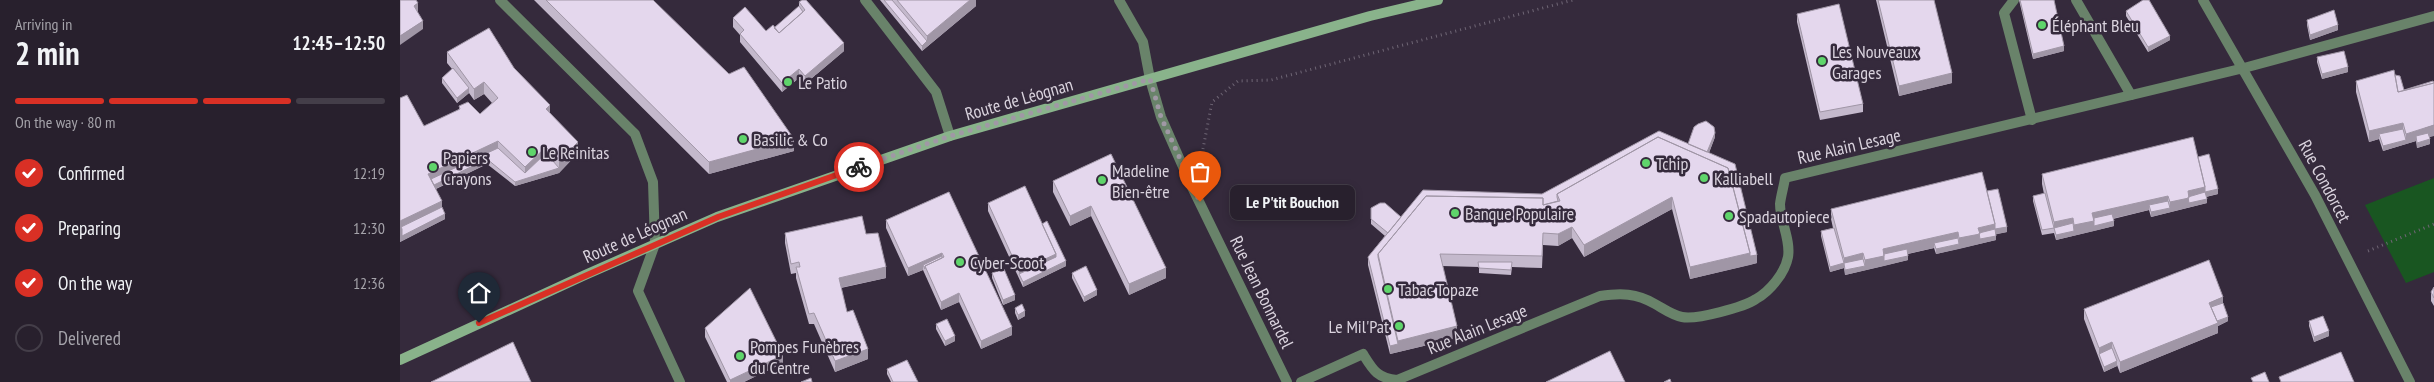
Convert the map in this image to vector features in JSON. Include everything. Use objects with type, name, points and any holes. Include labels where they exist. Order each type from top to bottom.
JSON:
[{"type":"main road","name":"Route de Léognan","points":[[400,360],[718,217],[950,136],[1414,3],[1438,0]]},
{"type":"street","points":[[500,0],[635,134],[653,182],[655,244],[638,291],[680,382]]},
{"type":"street","points":[[865,0],[936,92],[950,136]]},
{"type":"street","name":"Rue Jean Bonnardel","points":[[1119,0],[1143,42],[1150,79],[1161,117],[1191,185],[1287,382]]},
{"type":"street","points":[[2014,0],[2004,13],[2032,120]]},
{"type":"street","points":[[2076,0],[2131,95]]},
{"type":"street","name":"Rue Condorcet","points":[[2203,0],[2244,68],[2315,195],[2410,382]]},
{"type":"street","name":"Rue Alain Lesage","points":[[1301,382],[1363,354],[1373,370],[1385,379],[1397,380],[1600,296],[1622,293],[1638,296],[1685,318],[1704,316],[1739,306],[1756,299],[1772,285],[1784,270],[1788,256],[1780,205],[1785,178],[2244,68],[2434,16]]},
{"type":"path","points":[[1191,185],[1199,171],[1212,102],[1238,81],[1271,80],[1573,0]]},
{"type":"path","points":[[2348,259],[2434,224]]},
{"type":"green space","points":[[2434,178],[2434,272],[2406,283],[2365,205]]},
{"type":"building","points":[[400,0],[416,0],[418,3],[414,6],[423,21],[400,36]]},
{"type":"building","points":[[546,0],[653,0],[729,74],[744,67],[794,139],[709,162]]},
{"type":"building","points":[[806,0],[844,43],[805,76],[799,69],[782,83],[740,34],[744,30],[733,18],[745,7],[766,31],[773,25],[779,33],[805,10],[799,2]]},
{"type":"building","points":[[884,0],[892,0],[927,41],[922,46]]},
{"type":"building","points":[[897,0],[970,0],[927,36]]},
{"type":"building","points":[[1878,0],[1934,0],[1952,73],[1899,86]]},
{"type":"building","name":"Éléphant Bleu","points":[[2020,0],[2054,0],[2064,46],[2033,54]]},
{"type":"building","points":[[2143,0],[2149,0],[2170,36],[2148,47],[2126,11]]},
{"type":"building","points":[[1839,4],[1863,104],[1820,112],[1797,14]]},
{"type":"building","points":[[799,6],[803,12],[779,33],[774,28]]},
{"type":"building","points":[[2334,10],[2338,25],[2310,35],[2307,20]]},
{"type":"building","points":[[489,28],[514,68],[550,105],[546,109],[578,142],[559,161],[546,147],[525,167],[498,141],[428,174],[442,201],[400,221],[400,98],[407,95],[424,126],[460,109],[459,106],[468,102],[480,114],[498,98],[484,82],[474,89],[447,52]]},
{"type":"building","points":[[2344,51],[2348,67],[2322,74],[2317,57]]},
{"type":"building","points":[[453,68],[469,88],[457,98],[442,78]]},
{"type":"building","points":[[2394,70],[2398,92],[2434,83],[2434,125],[2406,134],[2403,123],[2369,131],[2356,81]]},
{"type":"building","points":[[2395,75],[2400,76],[2404,90],[2433,81],[2434,83],[2398,92]]},
{"type":"building","points":[[1706,121],[1714,127],[1715,133],[1707,152],[1688,144],[1694,127]]},
{"type":"building","points":[[2403,129],[2406,140],[2383,146],[2379,134]]},
{"type":"building","points":[[1659,131],[1735,164],[1757,255],[1750,256],[1728,168],[1658,137],[1557,194],[1558,201],[1543,205],[1543,198],[1426,196],[1378,254],[1398,344],[1390,346],[1368,257],[1423,190],[1542,194]]},
{"type":"building","points":[[2428,133],[2430,139],[2417,143],[2416,136]]},
{"type":"building","points":[[1658,137],[1728,168],[1750,253],[1690,267],[1672,197],[1584,245],[1572,227],[1558,234],[1543,233],[1542,256],[1440,254],[1457,326],[1398,341],[1378,254],[1426,196],[1543,198],[1543,205],[1560,201],[1557,194]]},
{"type":"building","points":[[2193,137],[2205,187],[2188,191],[2189,198],[2170,202],[2168,196],[2092,213],[2094,221],[2074,225],[2073,218],[2054,222],[2042,174]]},
{"type":"building","points":[[498,148],[525,173],[546,153],[559,168],[515,182],[487,159],[434,185],[431,179]]},
{"type":"building","points":[[1111,154],[1166,268],[1129,284],[1091,206],[1070,216],[1053,181]]},
{"type":"building","points":[[2209,154],[2218,189],[2205,192],[2198,157]]},
{"type":"building","points":[[1982,172],[1995,224],[1978,228],[1980,234],[1959,238],[1958,232],[1883,249],[1884,256],[1865,260],[1863,253],[1844,258],[1831,209]]},
{"type":"building","points":[[1025,186],[1056,254],[1019,271],[988,203]]},
{"type":"building","points":[[1998,189],[2007,227],[1995,229],[1987,191]]},
{"type":"building","points":[[949,192],[1012,327],[981,341],[959,293],[941,302],[925,266],[944,257],[942,253],[908,268],[886,220]]},
{"type":"building","points":[[2205,192],[2207,199],[2189,203],[2188,197]]},
{"type":"building","points":[[2045,193],[2054,228],[2042,230],[2033,196]]},
{"type":"building","points":[[2168,201],[2170,208],[2151,212],[2149,205]]},
{"type":"building","points":[[1380,203],[1385,203],[1401,217],[1388,233],[1371,219],[1371,208]]},
{"type":"building","points":[[442,207],[445,214],[402,236],[401,227]]},
{"type":"building","points":[[2112,214],[2114,221],[2094,226],[2094,218]]},
{"type":"building","points":[[862,216],[866,234],[878,233],[886,267],[839,278],[847,312],[853,310],[868,349],[835,361],[814,313],[809,314],[796,267],[800,267],[799,262],[791,264],[785,233]]},
{"type":"building","points":[[1047,221],[1066,261],[1023,282],[1019,274],[1056,257],[1042,224]]},
{"type":"building","points":[[2073,223],[2074,231],[2056,235],[2054,228]]},
{"type":"building","points":[[1834,228],[1844,263],[1830,267],[1821,231]]},
{"type":"building","points":[[1995,229],[1996,236],[1980,239],[1979,233]]},
{"type":"building","points":[[1958,238],[1959,244],[1936,249],[1934,243]]},
{"type":"building","points":[[1907,249],[1908,256],[1884,261],[1884,254]]},
{"type":"building","points":[[942,256],[942,258],[925,266],[925,269],[923,265]]},
{"type":"building","points":[[1863,259],[1865,266],[1845,270],[1844,263]]},
{"type":"building","points":[[2209,260],[2223,297],[2209,303],[2218,323],[2120,362],[2112,342],[2099,348],[2084,309]]},
{"type":"building","points":[[1478,262],[1512,262],[1511,270],[1479,268]]},
{"type":"building","points":[[1086,266],[1097,290],[1084,297],[1072,273]]},
{"type":"building","points":[[1004,269],[1015,295],[1003,300],[992,273]]},
{"type":"building","points":[[2434,287],[2434,298],[2431,292]]},
{"type":"building","points":[[750,288],[783,355],[730,380],[705,328]]},
{"type":"building","points":[[2223,303],[2228,317],[2217,321],[2211,307]]},
{"type":"building","points":[[1022,304],[1025,311],[1018,315],[1015,308]]},
{"type":"building","points":[[2323,316],[2329,331],[2314,337],[2309,321]]},
{"type":"building","points":[[947,319],[955,336],[945,341],[936,324]]},
{"type":"building","points":[[513,342],[531,382],[431,382]]},
{"type":"building","points":[[2112,348],[2117,361],[2104,367],[2099,354]]},
{"type":"building","points":[[1610,351],[1625,382],[1546,382]]},
{"type":"building","points":[[2341,352],[2354,382],[2281,382],[2279,377]]},
{"type":"building","points":[[907,360],[918,382],[893,382],[887,369]]},
{"type":"building","points":[[2265,372],[2269,382],[2253,382],[2251,378]]},
{"type":"building","points":[[811,378],[812,382],[801,382]]},
{"type":"way so far","points":[[859,167],[950,136],[1150,79],[1161,117],[1200,202]]},
{"type":"place","name":"Éléphant Bleu","points":[[2042,25]]},
{"type":"place","name":"Les Nouveaux Garages","points":[[1822,61]]},
{"type":"place","name":"Le Patio","points":[[788,82]]},
{"type":"place","name":"Basilic & Co","points":[[743,139]]},
{"type":"place","name":"Le Reinitas","points":[[532,152]]},
{"type":"place","name":"Tchip","points":[[1646,163]]},
{"type":"place","name":"Papiers Crayons","points":[[433,167]]},
{"type":"place","name":"Kalliabell","points":[[1704,178]]},
{"type":"place","name":"Madeline Bien-être","points":[[1102,180]]},
{"type":"place","name":"Le P'tit Bouchon","points":[[1200,202]]},
{"type":"place","name":"Banque Populaire","points":[[1455,213]]},
{"type":"place","name":"Spadautopiece","points":[[1729,216]]},
{"type":"place","name":"Cyber-Scoot","points":[[960,262]]},
{"type":"place","name":"Tabac Topaze","points":[[1388,289]]},
{"type":"place","name":"Le Mil'Pat","points":[[1399,326]]},
{"type":"place","name":"Pompes Funèbres du Centre","points":[[740,356]]},
{"type":"route","points":[[479,323],[585,274],[718,217],[859,167]]}]
